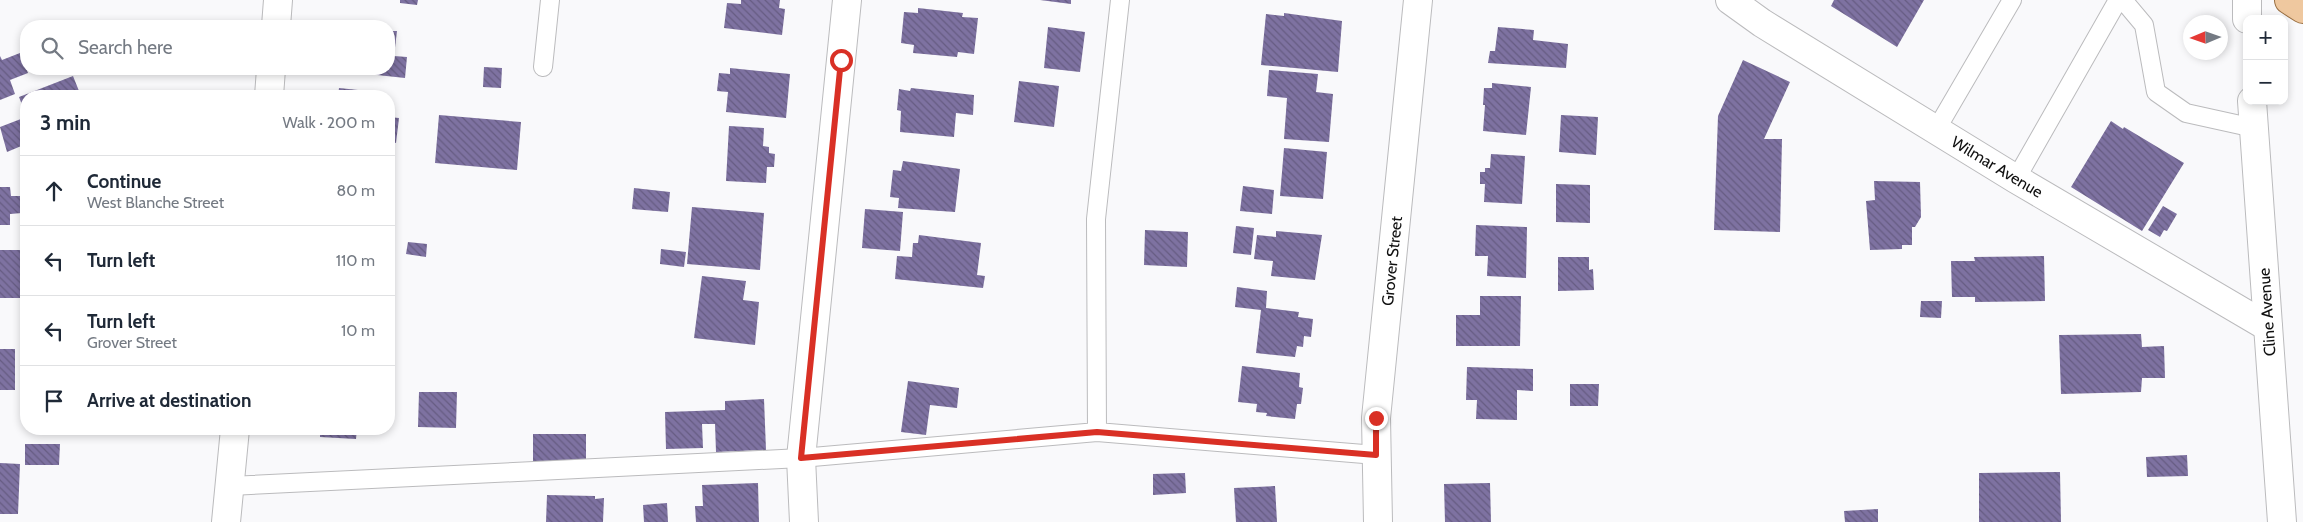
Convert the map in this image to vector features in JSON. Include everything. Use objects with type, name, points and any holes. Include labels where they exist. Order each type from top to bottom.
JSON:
[{"type":"main road","points":[[2289,0],[2303,9]]},
{"type":"street","points":[[276,20],[278,0]]},
{"type":"street","points":[[804,522],[801,458],[847,0]]},
{"type":"street","name":"Grover Street","points":[[1378,522],[1376,418],[1418,0]]},
{"type":"street","name":"Wilmar Avenue","points":[[1730,0],[1762,23],[2016,180],[2268,327]]},
{"type":"street","points":[[2247,0],[2248,15]]},
{"type":"street","points":[[269,90],[271,75]]},
{"type":"street","name":"Cline Avenue","points":[[2252,105],[2282,522]]},
{"type":"street","points":[[226,522],[234,435]]},
{"type":"lane","points":[[543,67],[550,0]]},
{"type":"lane","points":[[1097,432],[1096,219],[1120,0]]},
{"type":"lane","points":[[1936,130],[2012,0]]},
{"type":"lane","points":[[2016,180],[2118,0]]},
{"type":"lane","points":[[2123,0],[2144,25],[2156,92],[2186,113],[2254,128]]},
{"type":"lane","points":[[230,486],[801,458],[1097,432],[1376,455]]},
{"type":"building","points":[[400,0],[418,0],[417,5],[400,3]]},
{"type":"building","points":[[741,0],[780,0],[779,8],[785,9],[782,35],[724,28],[727,3],[741,4]]},
{"type":"building","points":[[1040,0],[1071,0],[1071,4]]},
{"type":"building","points":[[1834,0],[1924,0],[1897,47],[1831,6]]},
{"type":"building","points":[[918,8],[963,13],[962,17],[978,18],[974,54],[958,52],[957,57],[913,53],[914,45],[901,43],[904,12],[918,13]]},
{"type":"building","points":[[1284,13],[1342,21],[1338,72],[1261,65],[1266,14],[1284,16]]},
{"type":"building","points":[[1048,27],[1085,32],[1080,72],[1044,68]]},
{"type":"building","points":[[1498,27],[1534,30],[1533,40],[1568,44],[1566,68],[1488,63],[1490,51],[1495,51]]},
{"type":"building","points":[[395,31],[397,31],[395,48]]},
{"type":"building","points":[[20,53],[20,75],[23,75],[10,80],[15,94],[0,100],[0,56],[2,60]]},
{"type":"building","points":[[395,56],[407,57],[405,78],[377,75],[395,75]]},
{"type":"building","points":[[1743,60],[1790,82],[1764,139],[1782,139],[1780,232],[1714,230],[1718,116]]},
{"type":"building","points":[[484,67],[502,68],[501,88],[483,87]]},
{"type":"building","points":[[730,68],[790,74],[786,118],[726,112],[728,92],[717,91],[719,73],[730,74]]},
{"type":"building","points":[[1269,70],[1318,74],[1316,92],[1333,94],[1329,142],[1284,139],[1287,98],[1267,96]]},
{"type":"building","points":[[73,76],[79,90],[37,90]]},
{"type":"building","points":[[1019,81],[1059,86],[1054,127],[1014,122]]},
{"type":"building","points":[[1492,83],[1531,87],[1526,135],[1483,131],[1484,88],[1492,88]]},
{"type":"building","points":[[339,88],[358,90],[339,90]]},
{"type":"building","points":[[911,88],[974,95],[973,115],[956,113],[954,137],[900,132],[901,111],[897,110],[899,89],[910,91]]},
{"type":"building","points":[[439,115],[521,122],[517,170],[435,163]]},
{"type":"building","points":[[1561,115],[1598,117],[1596,155],[1559,152]]},
{"type":"building","points":[[395,118],[399,118],[395,143]]},
{"type":"building","points":[[20,119],[20,147],[7,152],[0,127]]},
{"type":"building","points":[[2111,121],[2184,163],[2142,231],[2071,187]]},
{"type":"building","points":[[729,126],[764,128],[763,146],[769,147],[769,153],[775,154],[774,167],[767,167],[766,183],[726,181]]},
{"type":"building","points":[[1284,148],[1327,152],[1323,199],[1280,196]]},
{"type":"building","points":[[1491,154],[1525,156],[1522,204],[1484,202],[1485,184],[1480,184],[1480,172],[1485,172],[1485,168],[1490,168]]},
{"type":"building","points":[[903,161],[960,169],[955,212],[898,208],[899,198],[890,197],[893,170],[901,171]]},
{"type":"building","points":[[1874,181],[1920,182],[1921,217],[1915,227],[1912,227],[1912,245],[1902,245],[1902,249],[1870,250],[1866,201],[1875,200]]},
{"type":"building","points":[[1556,184],[1590,185],[1590,223],[1556,222]]},
{"type":"building","points":[[1243,186],[1274,190],[1272,214],[1240,211]]},
{"type":"building","points":[[0,187],[10,187],[11,196],[20,196],[20,213],[10,214],[10,225],[0,225]]},
{"type":"building","points":[[634,188],[670,192],[668,212],[632,209]]},
{"type":"building","points":[[2163,206],[2177,214],[2167,231],[2164,230],[2160,237],[2148,230]]},
{"type":"building","points":[[692,207],[764,213],[760,270],[687,264]]},
{"type":"building","points":[[865,209],[903,212],[900,251],[862,248]]},
{"type":"building","points":[[1476,225],[1527,227],[1526,278],[1487,276],[1488,256],[1475,256]]},
{"type":"building","points":[[1236,226],[1254,228],[1251,255],[1233,253]]},
{"type":"building","points":[[1145,230],[1188,232],[1187,267],[1144,265]]},
{"type":"building","points":[[1276,231],[1322,235],[1315,280],[1271,276],[1273,261],[1254,259],[1257,235],[1276,237]]},
{"type":"building","points":[[919,235],[981,243],[977,275],[985,276],[983,288],[895,279],[897,256],[912,257],[913,243],[918,243]]},
{"type":"building","points":[[408,242],[427,244],[426,257],[406,254]]},
{"type":"building","points":[[661,249],[686,252],[684,267],[660,264]]},
{"type":"building","points":[[0,250],[20,250],[20,298],[0,298]]},
{"type":"building","points":[[2044,256],[2045,301],[1975,302],[1975,297],[1952,297],[1951,261],[1975,261],[1974,257]]},
{"type":"building","points":[[1558,257],[1589,257],[1589,270],[1593,269],[1594,290],[1558,291]]},
{"type":"building","points":[[702,276],[746,281],[743,300],[759,302],[755,345],[694,338]]},
{"type":"building","points":[[1237,287],[1267,291],[1266,308],[1299,312],[1298,317],[1313,319],[1311,337],[1304,336],[1303,347],[1297,346],[1295,357],[1256,353],[1261,310],[1235,307]]},
{"type":"building","points":[[1480,296],[1521,296],[1520,346],[1456,346],[1456,315],[1480,315]]},
{"type":"building","points":[[1921,301],[1942,301],[1941,318],[1920,317]]},
{"type":"building","points":[[2141,334],[2142,347],[2164,346],[2165,378],[2142,378],[2141,392],[2061,394],[2059,335]]},
{"type":"building","points":[[0,349],[15,349],[15,390],[0,390]]},
{"type":"building","points":[[1242,366],[1300,373],[1299,387],[1303,388],[1301,404],[1297,404],[1295,419],[1266,416],[1267,413],[1256,412],[1257,404],[1238,402]]},
{"type":"building","points":[[1467,367],[1533,369],[1533,391],[1517,390],[1517,420],[1476,419],[1477,400],[1466,400]]},
{"type":"building","points":[[908,381],[959,388],[957,408],[930,405],[926,435],[901,432]]},
{"type":"building","points":[[1570,384],[1599,384],[1598,406],[1570,406]]},
{"type":"building","points":[[419,392],[457,392],[456,428],[418,427]]},
{"type":"building","points":[[764,399],[766,450],[716,452],[715,424],[702,424],[703,448],[666,449],[665,412],[725,410],[725,401]]},
{"type":"building","points":[[533,434],[586,434],[586,461],[533,462]]},
{"type":"building","points":[[320,435],[356,435],[356,439],[320,437]]},
{"type":"building","points":[[25,444],[60,444],[59,465],[25,465]]},
{"type":"building","points":[[2187,455],[2188,476],[2147,477],[2146,457]]},
{"type":"building","points":[[0,463],[20,464],[18,514],[0,514]]},
{"type":"building","points":[[2060,472],[2061,522],[1979,522],[1979,473]]},
{"type":"building","points":[[1185,473],[1186,493],[1153,495],[1153,474]]},
{"type":"building","points":[[758,483],[759,522],[696,522],[695,506],[703,506],[702,485]]},
{"type":"building","points":[[1490,483],[1491,522],[1445,522],[1444,484]]},
{"type":"building","points":[[1275,486],[1277,522],[1236,522],[1234,488]]},
{"type":"building","points":[[547,495],[595,496],[595,499],[604,498],[603,522],[546,522]]},
{"type":"building","points":[[667,503],[668,522],[644,522],[643,505]]},
{"type":"building","points":[[1878,509],[1878,522],[1845,522],[1844,511]]},
{"type":"route","points":[[841,60],[801,458],[1097,432],[1376,455],[1376,418]]}]
